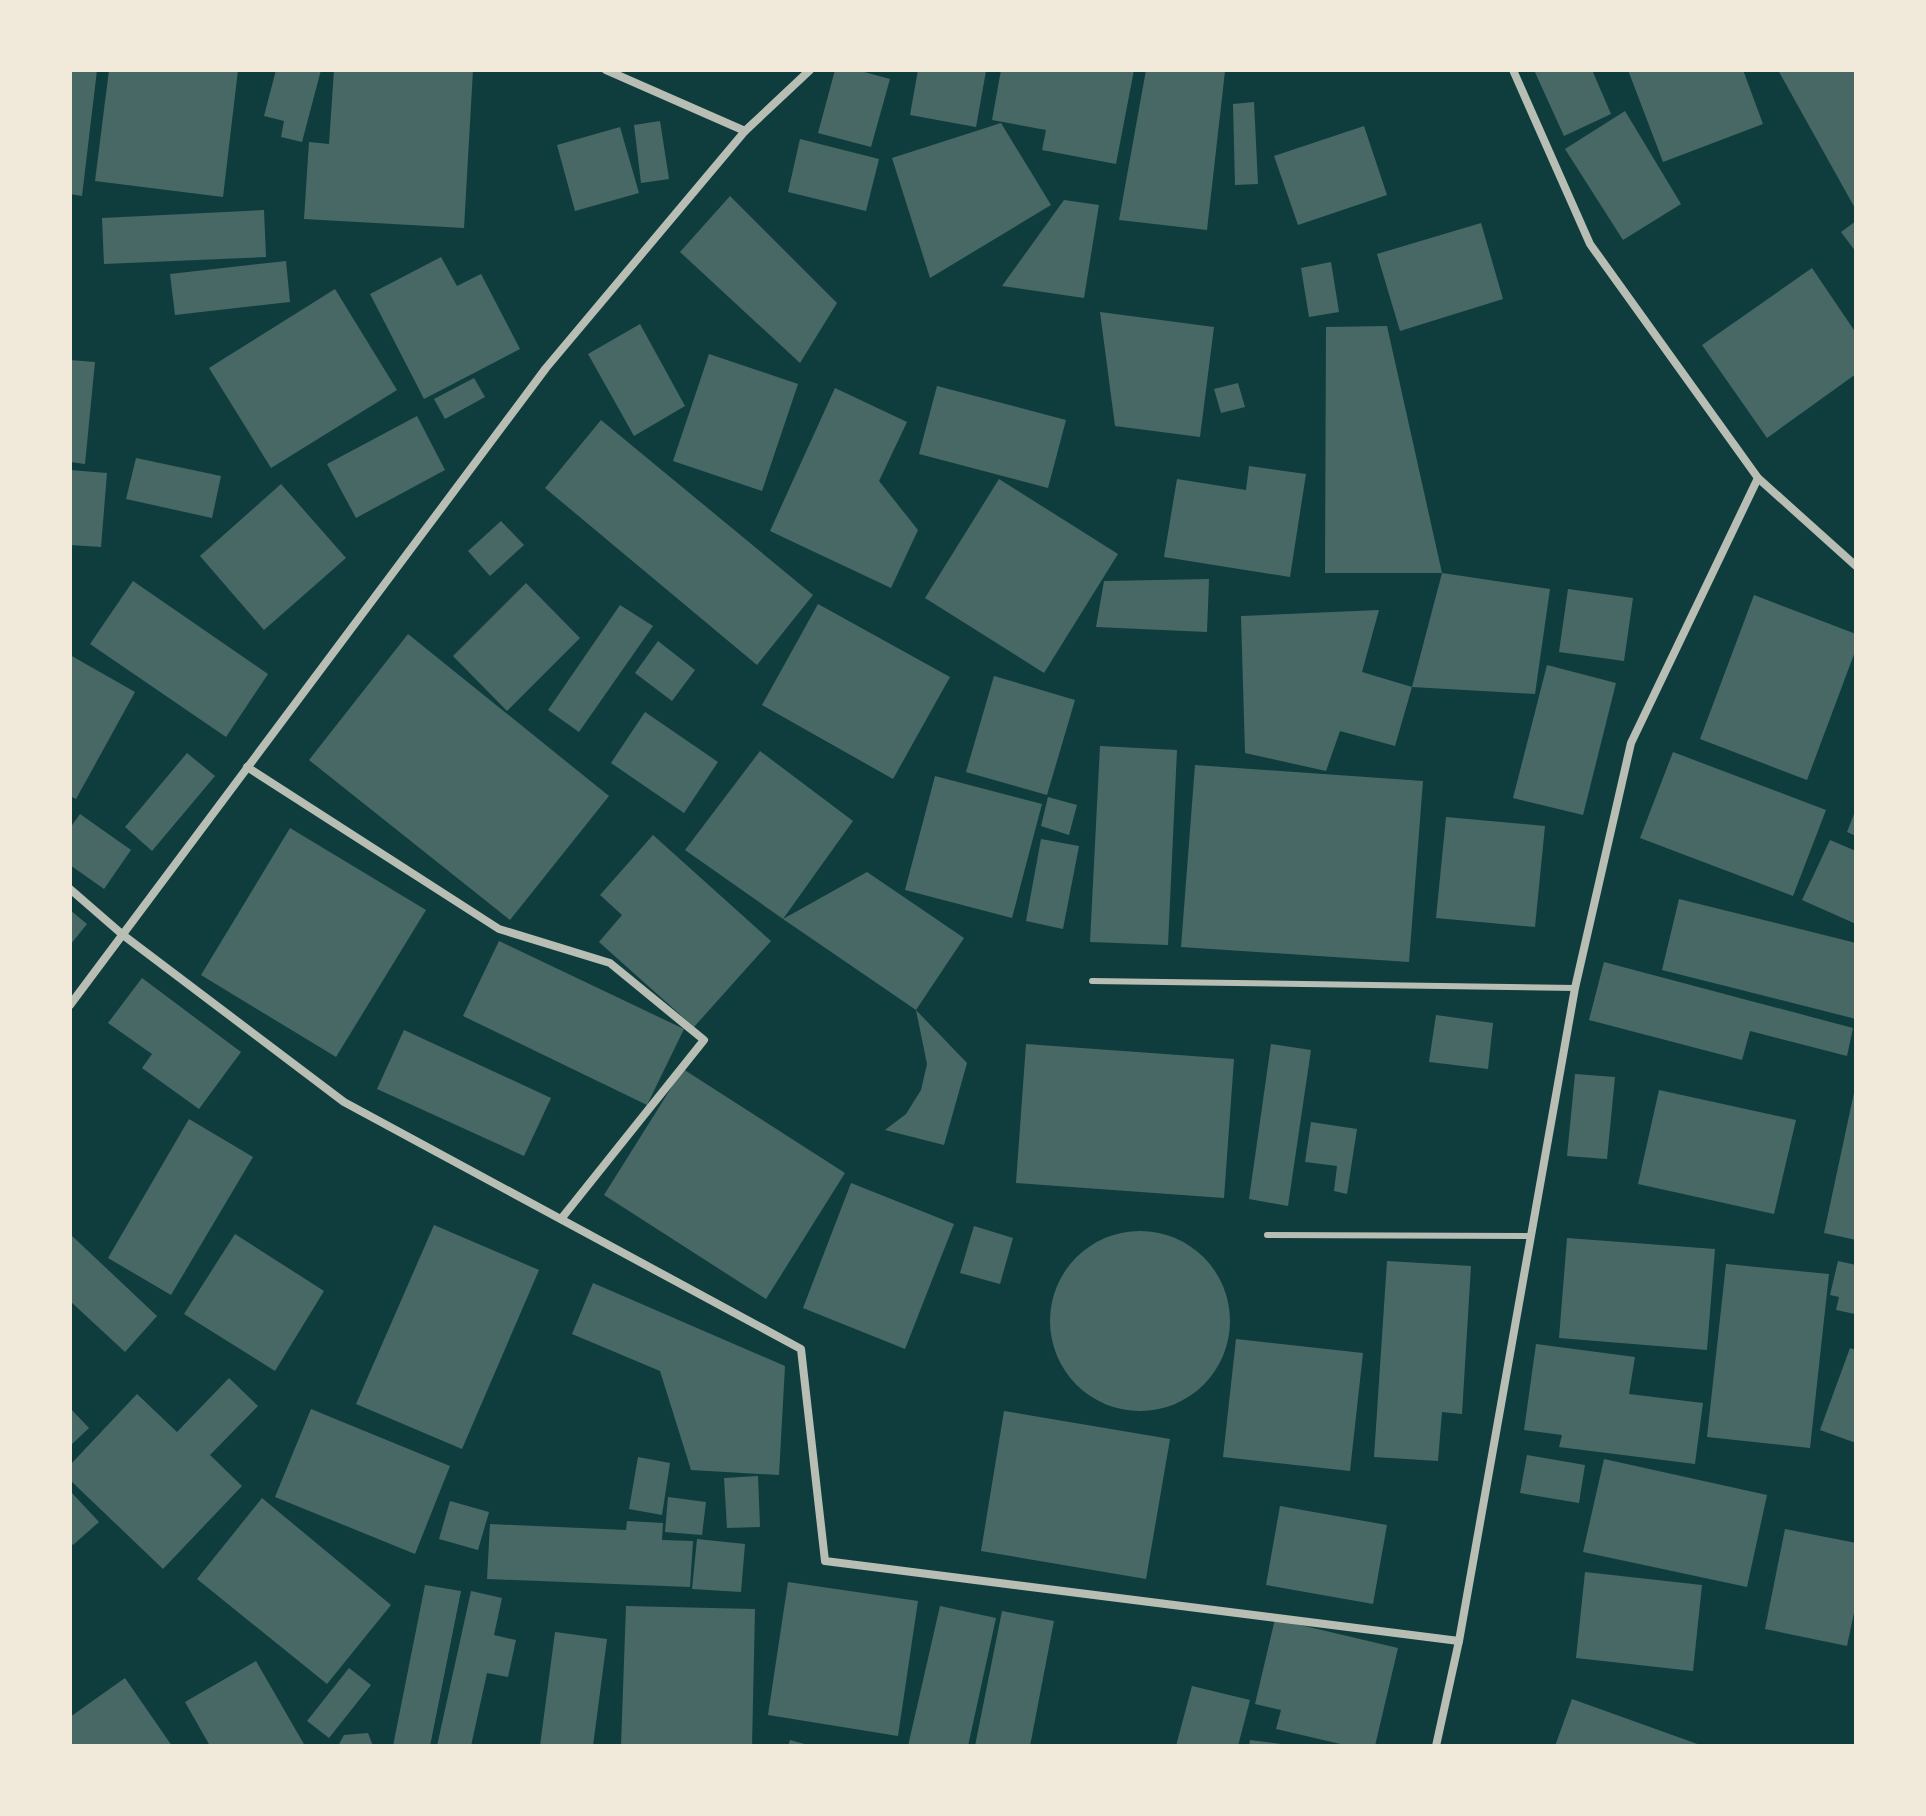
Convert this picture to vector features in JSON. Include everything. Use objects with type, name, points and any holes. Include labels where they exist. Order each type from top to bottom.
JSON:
[{"type":"street","points":[[606,70],[745,131]]},
{"type":"street","points":[[70,1005],[546,368],[745,131],[810,70]]},
{"type":"street","points":[[1513,70],[1590,244],[1758,478],[1856,566]]},
{"type":"street","points":[[1436,1746],[1459,1641],[1575,988],[1631,743],[1758,478]]},
{"type":"street","points":[[247,767],[499,929],[610,963],[704,1040],[561,1219]]},
{"type":"street","points":[[70,889],[123,935],[344,1102],[801,1349],[825,1561],[1459,1641]]},
{"type":"lane","points":[[1092,981],[1575,988]]},
{"type":"lane","points":[[1267,1235],[1531,1236]]},
{"type":"building","points":[[70,70],[97,70],[82,196],[70,194]]},
{"type":"building","points":[[109,70],[238,70],[223,197],[95,181]]},
{"type":"building","points":[[276,70],[321,70],[302,142],[281,137],[284,121],[264,116]]},
{"type":"building","points":[[334,70],[473,70],[464,228],[304,219],[309,142],[329,144]]},
{"type":"building","points":[[835,70],[857,70],[890,79],[871,147],[818,133]]},
{"type":"building","points":[[918,70],[986,71],[976,127],[910,115]]},
{"type":"building","points":[[1001,70],[1134,70],[1116,164],[1042,150],[1046,130],[992,120]]},
{"type":"building","points":[[1146,70],[1225,71],[1207,230],[1119,220]]},
{"type":"building","points":[[1534,70],[1592,70],[1611,114],[1564,136]]},
{"type":"building","points":[[1628,70],[1743,70],[1763,124],[1663,162]]},
{"type":"building","points":[[1778,70],[1856,70],[1856,210]]},
{"type":"building","points":[[1254,102],[1258,184],[1235,185],[1233,104]]},
{"type":"building","points":[[1625,111],[1681,204],[1623,240],[1565,149]]},
{"type":"building","points":[[660,121],[669,179],[641,183],[634,125]]},
{"type":"building","points":[[1001,123],[1051,205],[930,278],[892,158]]},
{"type":"building","points":[[1364,126],[1387,195],[1298,225],[1274,156]]},
{"type":"building","points":[[620,127],[639,193],[575,211],[557,145]]},
{"type":"building","points":[[800,139],[879,159],[866,211],[788,192]]},
{"type":"building","points":[[730,196],[837,303],[800,363],[680,252]]},
{"type":"building","points":[[1064,200],[1099,205],[1084,298],[1002,286]]},
{"type":"building","points":[[264,210],[266,257],[104,264],[102,218]]},
{"type":"building","points":[[1856,221],[1856,252],[1841,232]]},
{"type":"building","points":[[1481,223],[1503,299],[1400,331],[1377,254]]},
{"type":"building","points":[[441,257],[457,286],[481,274],[520,349],[424,399],[370,294]]},
{"type":"building","points":[[286,261],[290,302],[175,315],[170,274]]},
{"type":"building","points":[[1331,262],[1339,312],[1309,317],[1301,268]]},
{"type":"building","points":[[1812,268],[1856,333],[1856,374],[1767,438],[1702,345]]},
{"type":"building","points":[[335,289],[397,390],[271,468],[209,368]]},
{"type":"building","points":[[1100,312],[1214,327],[1200,437],[1115,426]]},
{"type":"building","points":[[640,324],[685,406],[634,436],[588,354]]},
{"type":"building","points":[[1387,326],[1442,573],[1325,573],[1326,327]]},
{"type":"building","points":[[709,354],[798,384],[762,491],[673,461]]},
{"type":"building","points":[[70,360],[95,362],[85,464],[70,462]]},
{"type":"building","points":[[474,378],[485,397],[445,419],[434,399]]},
{"type":"building","points":[[1238,383],[1245,407],[1221,413],[1214,389]]},
{"type":"building","points":[[937,386],[1066,420],[1048,488],[919,454]]},
{"type":"building","points":[[835,388],[907,422],[879,481],[918,530],[891,588],[770,531]]},
{"type":"building","points":[[417,416],[445,470],[356,518],[327,464]]},
{"type":"building","points":[[601,420],[813,595],[757,665],[545,488]]},
{"type":"building","points":[[136,458],[221,476],[212,518],[126,499]]},
{"type":"building","points":[[1249,466],[1306,474],[1290,577],[1164,557],[1177,479],[1246,490]]},
{"type":"building","points":[[70,470],[107,473],[101,547],[70,545]]},
{"type":"building","points":[[999,479],[1118,554],[1044,673],[925,598]]},
{"type":"building","points":[[281,484],[346,558],[264,630],[200,556]]},
{"type":"building","points":[[501,521],[524,545],[490,576],[468,551]]},
{"type":"building","points":[[1442,573],[1550,589],[1535,694],[1412,687]]},
{"type":"building","points":[[1209,579],[1207,632],[1096,627],[1104,581]]},
{"type":"building","points":[[133,581],[268,674],[226,737],[90,644]]},
{"type":"building","points":[[526,583],[580,638],[507,711],[453,656]]},
{"type":"building","points":[[1568,589],[1633,598],[1624,661],[1559,652]]},
{"type":"building","points":[[1754,595],[1856,634],[1856,649],[1807,780],[1700,739]]},
{"type":"building","points":[[818,604],[950,677],[893,779],[762,705]]},
{"type":"building","points":[[620,605],[653,626],[579,732],[548,710]]},
{"type":"building","points":[[1379,610],[1362,672],[1412,687],[1395,746],[1340,731],[1326,771],[1245,753],[1241,616]]},
{"type":"building","points":[[408,634],[609,796],[510,920],[309,760]]},
{"type":"building","points":[[658,641],[695,670],[672,701],[635,673]]},
{"type":"building","points":[[70,655],[135,692],[76,799],[70,796]]},
{"type":"building","points":[[1547,665],[1616,683],[1583,815],[1513,798]]},
{"type":"building","points":[[994,676],[1075,700],[1047,795],[966,772]]},
{"type":"building","points":[[645,712],[718,762],[684,813],[611,763]]},
{"type":"building","points":[[1100,746],[1177,750],[1168,945],[1090,942]]},
{"type":"building","points":[[760,751],[853,821],[783,919],[685,850]]},
{"type":"building","points":[[1673,752],[1826,810],[1793,896],[1640,838]]},
{"type":"building","points":[[187,753],[215,776],[152,851],[125,827]]},
{"type":"building","points":[[1195,765],[1423,781],[1409,962],[1181,947]]},
{"type":"building","points":[[935,776],[1042,804],[1012,918],[905,890]]},
{"type":"building","points":[[1048,797],[1077,805],[1069,835],[1041,826]]},
{"type":"building","points":[[1856,809],[1856,836],[1847,832]]},
{"type":"building","points":[[80,814],[131,850],[104,889],[70,865],[70,828]]},
{"type":"building","points":[[1446,817],[1545,826],[1535,927],[1436,918]]},
{"type":"building","points":[[290,828],[426,910],[336,1057],[201,975]]},
{"type":"building","points":[[653,835],[771,941],[694,1027],[599,942],[622,915],[600,895]]},
{"type":"building","points":[[1041,839],[1079,846],[1063,929],[1026,921]]},
{"type":"building","points":[[1830,840],[1856,851],[1856,924],[1802,900]]},
{"type":"building","points":[[867,872],[964,938],[916,1010],[783,919]]},
{"type":"building","points":[[1679,899],[1856,943],[1856,1019],[1662,970]]},
{"type":"building","points":[[70,910],[87,924],[70,945]]},
{"type":"building","points":[[499,941],[684,1029],[647,1105],[463,1016]]},
{"type":"building","points":[[1604,962],[1853,1028],[1847,1056],[1750,1031],[1742,1060],[1589,1020]]},
{"type":"building","points":[[142,978],[241,1052],[199,1109],[142,1068],[152,1054],[108,1023]]},
{"type":"building","points":[[916,1010],[967,1063],[944,1145],[885,1130],[906,1114],[921,1090],[927,1064]]},
{"type":"building","points":[[1436,1015],[1493,1023],[1488,1069],[1429,1062]]},
{"type":"building","points":[[404,1030],[551,1098],[524,1156],[377,1089]]},
{"type":"building","points":[[1026,1044],[1234,1059],[1224,1198],[1016,1183]]},
{"type":"building","points":[[1271,1044],[1311,1050],[1288,1206],[1249,1199]]},
{"type":"building","points":[[683,1069],[845,1173],[766,1299],[604,1195]]},
{"type":"building","points":[[1575,1074],[1615,1077],[1607,1159],[1567,1156]]},
{"type":"building","points":[[1856,1088],[1856,1240],[1824,1233]]},
{"type":"building","points":[[1659,1090],[1796,1120],[1774,1214],[1638,1184]]},
{"type":"building","points":[[189,1119],[253,1157],[171,1295],[108,1258]]},
{"type":"building","points":[[1311,1122],[1357,1129],[1347,1194],[1334,1191],[1337,1166],[1305,1162]]},
{"type":"building","points":[[851,1183],[954,1224],[905,1349],[803,1308]]},
{"type":"building","points":[[434,1225],[539,1270],[462,1449],[356,1404]]},
{"type":"building","points":[[974,1226],[1013,1238],[1000,1284],[960,1273]]},
{"type":"building","points":[[1140,1231],[1158,1232],[1175,1238],[1204,1257],[1223,1286],[1229,1303],[1229,1339],[1223,1356],[1204,1385],[1175,1404],[1158,1410],[1140,1411],[1122,1410],[1105,1404],[1076,1385],[1057,1356],[1051,1339],[1050,1321],[1051,1303],[1057,1286],[1076,1257],[1105,1238],[1122,1232]]},
{"type":"building","points":[[70,1234],[157,1316],[125,1352],[70,1301]]},
{"type":"building","points":[[235,1234],[324,1291],[275,1371],[184,1314]]},
{"type":"building","points":[[1567,1238],[1715,1249],[1707,1350],[1559,1338]]},
{"type":"building","points":[[1387,1261],[1471,1266],[1462,1414],[1442,1412],[1438,1461],[1374,1457]]},
{"type":"building","points":[[1838,1261],[1856,1265],[1855,1314],[1836,1310],[1839,1297],[1830,1295]]},
{"type":"building","points":[[1726,1264],[1829,1274],[1810,1448],[1707,1437]]},
{"type":"building","points":[[593,1283],[785,1366],[779,1475],[691,1470],[660,1371],[572,1334]]},
{"type":"building","points":[[1236,1339],[1363,1353],[1350,1471],[1223,1457]]},
{"type":"building","points":[[1536,1344],[1635,1357],[1629,1394],[1703,1403],[1695,1464],[1559,1447],[1562,1435],[1524,1430]]},
{"type":"building","points":[[1850,1348],[1856,1350],[1856,1443],[1820,1430]]},
{"type":"building","points":[[229,1378],[258,1406],[210,1455],[242,1486],[163,1569],[70,1480],[70,1465],[137,1394],[177,1432]]},
{"type":"building","points":[[70,1408],[89,1428],[70,1446]]},
{"type":"building","points":[[311,1409],[450,1466],[415,1554],[275,1497]]},
{"type":"building","points":[[1004,1411],[1170,1439],[1146,1579],[981,1551]]},
{"type":"building","points":[[1527,1455],[1585,1465],[1579,1503],[1520,1493]]},
{"type":"building","points":[[638,1457],[670,1463],[662,1515],[629,1509]]},
{"type":"building","points":[[1604,1459],[1767,1495],[1747,1587],[1583,1552]]},
{"type":"building","points":[[758,1476],[760,1527],[727,1528],[724,1478]]},
{"type":"building","points":[[72,1493],[99,1522],[73,1545],[70,1542]]},
{"type":"building","points":[[668,1497],[706,1502],[702,1535],[665,1532]]},
{"type":"building","points":[[262,1498],[391,1605],[327,1684],[197,1579]]},
{"type":"building","points":[[450,1501],[489,1512],[478,1550],[439,1539]]},
{"type":"building","points":[[1280,1506],[1387,1525],[1373,1604],[1266,1585]]},
{"type":"building","points":[[627,1521],[663,1523],[662,1540],[693,1541],[690,1587],[487,1579],[490,1524],[626,1530]]},
{"type":"building","points":[[1785,1529],[1856,1543],[1856,1603],[1847,1646],[1765,1629]]},
{"type":"building","points":[[697,1539],[745,1544],[741,1592],[692,1589]]},
{"type":"building","points":[[1585,1572],[1702,1585],[1693,1671],[1576,1658]]},
{"type":"building","points":[[788,1582],[918,1601],[898,1736],[768,1715]]},
{"type":"building","points":[[425,1585],[461,1591],[430,1746],[393,1746]]},
{"type":"building","points":[[471,1591],[502,1598],[494,1635],[516,1640],[508,1677],[487,1673],[471,1746],[437,1746]]},
{"type":"building","points":[[626,1606],[755,1609],[752,1746],[621,1745]]},
{"type":"building","points":[[940,1606],[996,1618],[968,1746],[908,1746]]},
{"type":"building","points":[[1002,1611],[1054,1621],[1030,1746],[975,1746]]},
{"type":"building","points":[[1275,1619],[1398,1648],[1375,1746],[1349,1746],[1276,1729],[1281,1710],[1255,1704]]},
{"type":"building","points":[[555,1632],[607,1639],[593,1746],[540,1746]]},
{"type":"building","points":[[256,1661],[305,1746],[210,1746],[185,1702]]},
{"type":"building","points":[[349,1668],[371,1685],[329,1738],[307,1721]]},
{"type":"building","points":[[125,1678],[172,1746],[70,1746],[70,1717]]},
{"type":"building","points":[[1192,1686],[1250,1700],[1238,1746],[1176,1746]]},
{"type":"building","points":[[1572,1699],[1703,1746],[1555,1746]]},
{"type":"building","points":[[368,1733],[373,1746],[338,1746],[344,1735]]},
{"type":"building","points":[[790,1740],[808,1745],[808,1746],[788,1746]]},
{"type":"building","points":[[1250,1740],[1281,1744],[1249,1746]]}]
